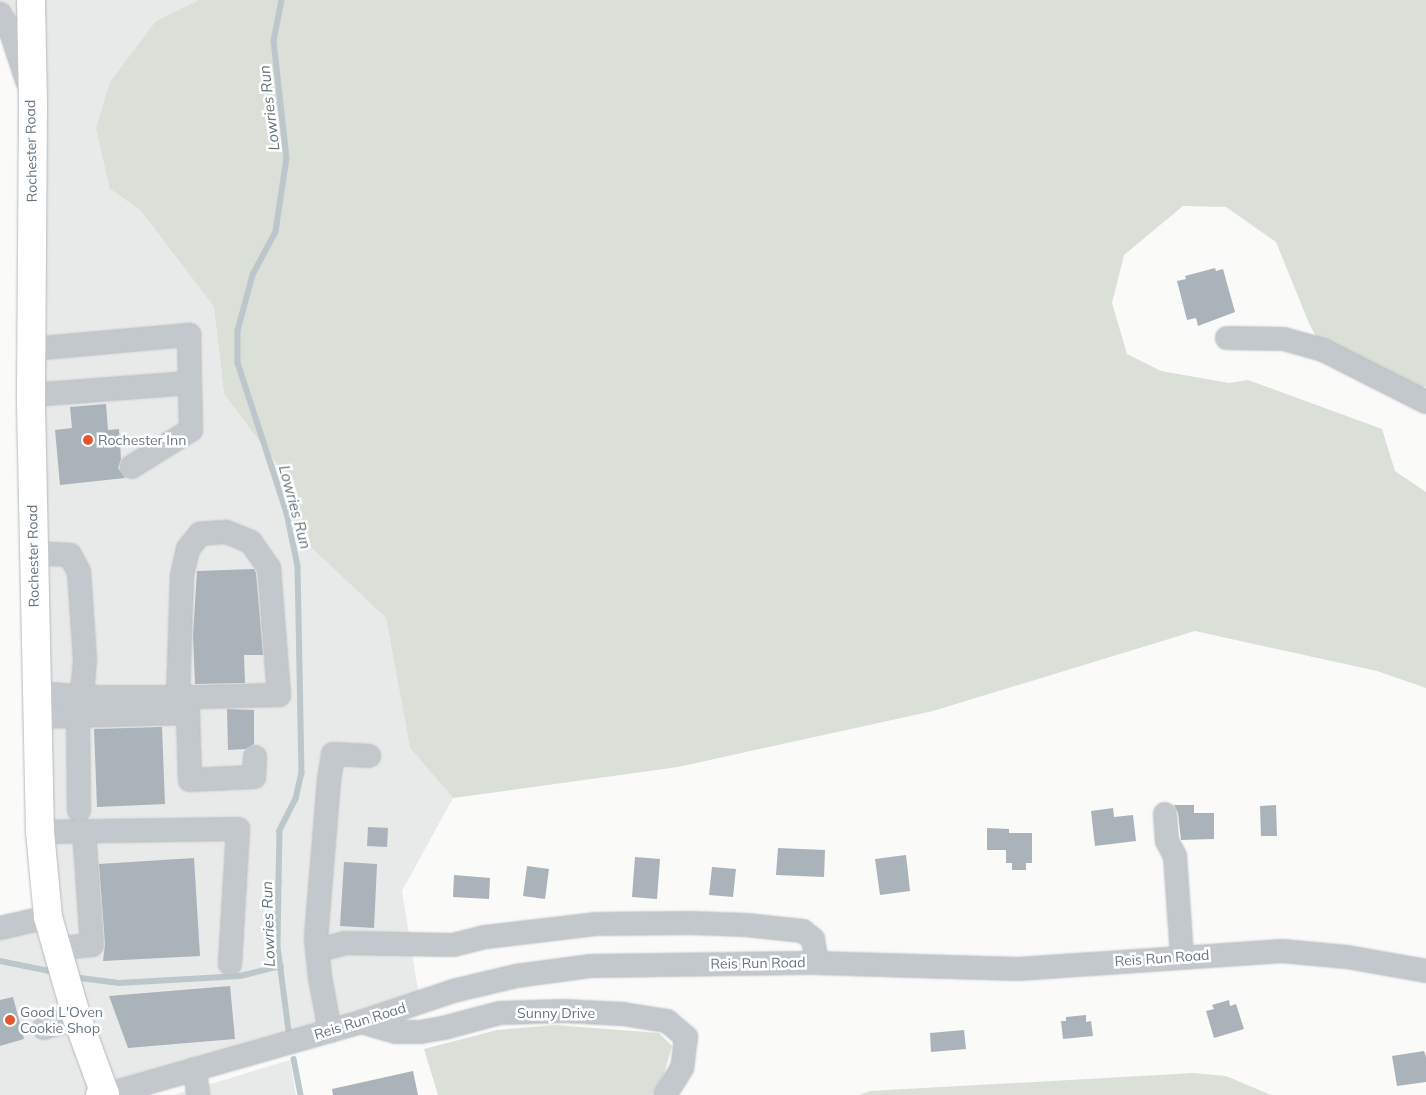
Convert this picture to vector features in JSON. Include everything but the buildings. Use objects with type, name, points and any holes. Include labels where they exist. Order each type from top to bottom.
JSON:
[{"type":"main road","points":[[32,0],[33,106]]},
{"type":"main road","name":"Rochester Road","points":[[33,106],[31,395],[40,832],[48,917],[77,1018],[103,1095]]},
{"type":"street","name":"Rochester Road","points":[[0,14],[11,32],[24,70],[33,106]]},
{"type":"street","points":[[31,349],[189,335],[190,430],[131,467]]},
{"type":"street","points":[[1227,338],[1284,339],[1323,350],[1426,402]]},
{"type":"street","points":[[31,395],[190,383]]},
{"type":"street","points":[[80,706],[178,697],[279,695],[269,568],[252,542],[226,532],[200,534],[188,549],[182,576],[178,697]]},
{"type":"street","points":[[34,553],[70,555],[79,572],[85,660],[80,706],[82,820],[92,945],[62,967]]},
{"type":"street","points":[[36,705],[188,713],[190,780],[254,777],[255,757]]},
{"type":"street","points":[[330,1031],[320,977],[319,950],[316,938],[329,780],[333,754],[369,756]]},
{"type":"street","points":[[1165,814],[1167,841],[1175,856],[1182,957]]},
{"type":"street","points":[[40,832],[82,820],[238,829],[230,964]]},
{"type":"street","points":[[0,928],[48,917]]},
{"type":"street","points":[[319,950],[345,943],[453,945],[486,937],[597,924],[746,924],[803,931],[813,939],[817,963]]},
{"type":"street","name":"Reis Run Road","points":[[103,1095],[361,1022],[453,991],[498,980],[591,966],[817,963],[1018,969],[1282,951],[1347,957],[1426,971]]},
{"type":"street","name":"Sunny Drive","points":[[361,1022],[396,1032],[404,1032],[447,1027],[500,1013],[613,1013],[667,1021],[686,1037],[682,1068],[665,1095]]},
{"type":"street","points":[[44,1028],[77,1018]]},
{"type":"street","points":[[195,1069],[198,1095]]},
{"type":"shaded area","points":[[0,0],[199,0],[156,21],[110,189],[141,211],[214,307],[224,394],[279,467],[298,535],[386,618],[410,748],[453,798],[402,891],[420,1002],[100,1095],[0,1095],[0,928],[48,917],[33,106],[0,14]]},
{"type":"shaded area","points":[[199,0],[1426,0],[1426,386],[1412,395],[1323,350],[1308,321],[1276,242],[1226,207],[1183,206],[1124,255],[1112,303],[1127,354],[1161,371],[1229,383],[1248,380],[1382,429],[1395,471],[1426,492],[1426,688],[1377,671],[1195,631],[933,711],[678,767],[453,798],[410,748],[386,618],[298,535],[279,467],[224,394],[214,307],[141,211],[110,189],[96,128],[110,82],[156,21]]},
{"type":"shaded area","points":[[555,1025],[659,1033],[672,1046],[664,1074],[652,1095],[438,1095],[424,1049],[497,1030]]},
{"type":"shaded area","points":[[290,1060],[296,1095],[174,1095]]},
{"type":"shaded area","points":[[1194,1073],[1226,1076],[1271,1095],[859,1095],[870,1091]]},
{"type":"waterway","name":"Lowries Run","points":[[282,0],[274,41],[287,158],[276,232],[253,275],[238,331],[238,363],[287,513],[298,566],[302,773],[296,799],[280,831],[279,881],[278,947],[289,1031]]},
{"type":"waterway","points":[[0,961],[54,972]]},
{"type":"waterway","points":[[73,977],[119,983],[240,976],[281,966]]},
{"type":"waterway","name":"Lowries Run","points":[[294,1059],[301,1095]]},
{"type":"place","name":"Rochester Inn","points":[[88,440]]},
{"type":"place","name":"Good L'Oven Cookie Shop","points":[[10,1020]]}]
